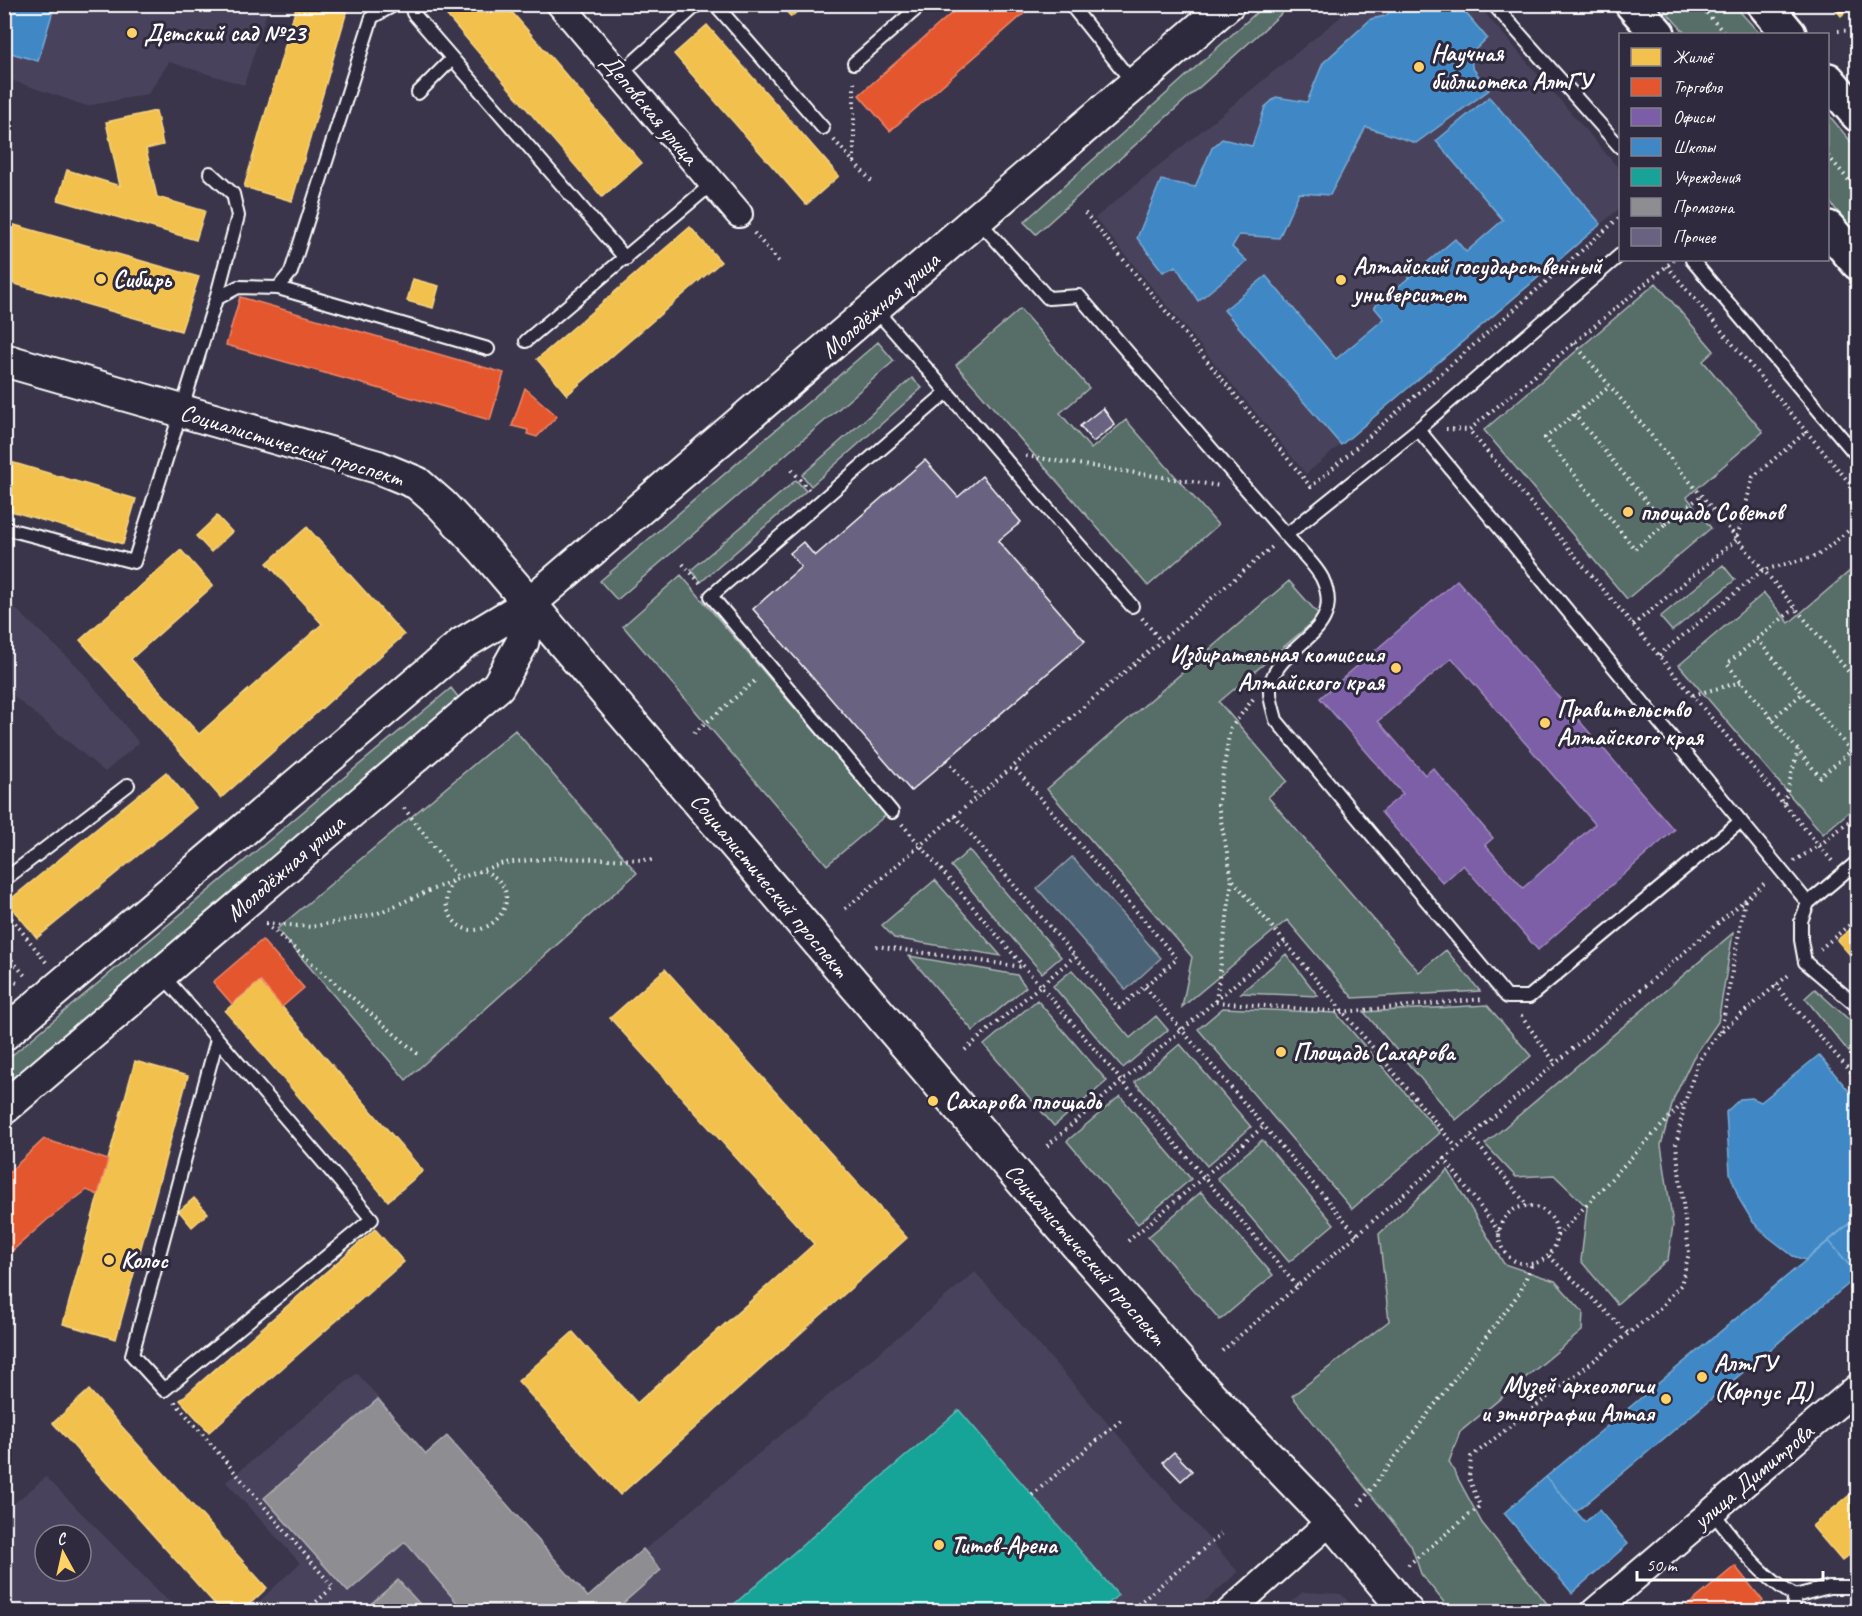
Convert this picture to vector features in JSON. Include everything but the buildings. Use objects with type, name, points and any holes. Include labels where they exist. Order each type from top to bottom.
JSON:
[{"type":"main road","points":[[1632,4],[1657,33]]},
{"type":"main road","points":[[1764,4],[1788,33]]},
{"type":"main road","points":[[1829,82],[1857,115]]},
{"type":"main road","points":[[1829,230],[1857,263]]},
{"type":"street","name":"Деповская улица","points":[[560,4],[739,214]]},
{"type":"street","name":"Молодёжная улица","points":[[4,1034],[462,644],[530,603],[1228,4]]},
{"type":"street","name":"Социалистический проспект","points":[[5,363],[181,410],[378,467],[417,483],[456,520],[530,603],[1065,1231],[1197,1382],[1331,1521],[1407,1611]]},
{"type":"street","name":"Молодёжная улица","points":[[4,1108],[498,686],[522,643],[530,603]]},
{"type":"street","name":"улица Димитрова","points":[[1594,1611],[1857,1387]]},
{"type":"street","points":[[1229,1611],[1331,1521]]},
{"type":"lane","points":[[278,288],[291,272],[304,238],[372,17],[396,4]]},
{"type":"lane","points":[[411,4],[413,13],[626,259]]},
{"type":"lane","points":[[620,74],[698,4]]},
{"type":"lane","points":[[715,4],[823,128]]},
{"type":"lane","points":[[854,63],[922,4]]},
{"type":"lane","points":[[1070,4],[1135,85]]},
{"type":"lane","points":[[1493,4],[1619,146]]},
{"type":"lane","points":[[418,93],[452,59]]},
{"type":"lane","points":[[4,528],[135,562],[216,299],[238,216],[233,194],[210,173]]},
{"type":"lane","points":[[526,342],[626,259],[712,183]]},
{"type":"lane","points":[[978,220],[1048,298],[1079,296],[1321,577],[1328,598],[1322,625],[1279,665],[1270,691],[1276,720],[1507,996],[1529,997],[1741,821]]},
{"type":"lane","points":[[1286,535],[1418,429],[1619,256]]},
{"type":"lane","points":[[1693,261],[1857,457]]},
{"type":"lane","points":[[216,299],[238,287],[278,288],[488,349]]},
{"type":"lane","points":[[875,309],[1132,606]]},
{"type":"lane","points":[[892,812],[711,596],[947,392]]},
{"type":"lane","points":[[1418,429],[1808,903]]},
{"type":"lane","points":[[4,880],[128,785]]},
{"type":"lane","points":[[1857,861],[1808,903],[1801,921],[1805,962],[1857,1007]]},
{"type":"lane","points":[[161,974],[217,1039],[372,1219],[164,1390],[132,1355],[217,1039]]},
{"type":"lane","points":[[1712,1511],[1754,1566],[1773,1583],[1795,1596],[1829,1587],[1856,1588]]},
{"type":"lane","points":[[1792,1611],[1795,1596]]},
{"type":"path","points":[[1699,4],[1724,33]]},
{"type":"path","points":[[1838,31],[1857,30]]},
{"type":"path","points":[[854,63],[854,162]]},
{"type":"path","points":[[823,128],[873,183]]},
{"type":"path","points":[[1829,158],[1857,191]]},
{"type":"path","points":[[1085,213],[1311,487],[1619,218]]},
{"type":"path","points":[[739,214],[779,262]]},
{"type":"path","points":[[1674,261],[1469,430],[1843,874]]},
{"type":"path","points":[[1667,266],[1857,493]]},
{"type":"path","points":[[1574,344],[1857,683]]},
{"type":"path","points":[[1610,387],[1545,438],[1635,549],[1701,496]]},
{"type":"path","points":[[1575,414],[1665,524]]},
{"type":"path","points":[[1633,625],[1737,539],[1753,477],[1806,432]]},
{"type":"path","points":[[999,452],[1248,490]]},
{"type":"path","points":[[792,470],[820,501]]},
{"type":"path","points":[[1659,655],[1763,570],[1817,556],[1857,524]]},
{"type":"path","points":[[844,909],[1286,535]]},
{"type":"path","points":[[683,564],[711,596]]},
{"type":"path","points":[[1132,606],[1161,641]]},
{"type":"path","points":[[1795,608],[1727,664],[1820,777],[1857,746]]},
{"type":"path","points":[[1757,639],[1851,751]]},
{"type":"path","points":[[1216,1002],[1232,879],[1218,805],[1230,729],[1279,665]]},
{"type":"path","points":[[694,733],[772,667]]},
{"type":"path","points":[[1692,695],[1741,682]]},
{"type":"path","points":[[1772,719],[1803,693]]},
{"type":"path","points":[[1783,803],[1798,750]]},
{"type":"path","points":[[948,760],[978,796]]},
{"type":"path","points":[[955,816],[1119,1008],[1177,959],[1013,766]]},
{"type":"path","points":[[405,808],[456,879]]},
{"type":"path","points":[[892,812],[1297,1287]]},
{"type":"path","points":[[1222,1351],[1780,869],[1820,845],[1857,814]]},
{"type":"path","points":[[418,1054],[266,923],[311,927],[376,914],[456,879],[503,863],[553,858],[654,860]]},
{"type":"path","points":[[456,879],[446,897],[451,916],[465,928],[484,928],[500,917],[506,899],[499,881],[483,871]]},
{"type":"path","points":[[1232,879],[1286,941],[1456,1148]]},
{"type":"path","points":[[1720,1032],[1746,899]]},
{"type":"path","points":[[4,909],[46,962]]},
{"type":"path","points":[[4,922],[9,918]]},
{"type":"path","points":[[1408,1565],[1480,1506],[1469,1478],[1471,1457],[1657,1311],[1681,1285],[1689,1254],[1676,1145],[1685,1102],[1698,1062],[1720,1032],[1857,918]]},
{"type":"path","points":[[1047,1146],[1286,941]]},
{"type":"path","points":[[876,946],[1025,968]]},
{"type":"path","points":[[4,951],[28,978]]},
{"type":"path","points":[[965,1050],[1075,956]]},
{"type":"path","points":[[4,979],[22,984]]},
{"type":"path","points":[[1775,986],[1857,1080]]},
{"type":"path","points":[[1144,987],[1357,1235]]},
{"type":"path","points":[[1216,1002],[1342,1012],[1507,996],[1556,1064]]},
{"type":"path","points":[[1528,1206],[1510,1213],[1504,1220],[1500,1233],[1502,1247],[1507,1255],[1514,1261],[1533,1264],[1549,1256],[1557,1236],[1685,1102]]},
{"type":"path","points":[[1128,1241],[1264,1126]]},
{"type":"path","points":[[1471,1136],[1528,1206],[1546,1213],[1553,1221],[1557,1236]]},
{"type":"path","points":[[1444,1158],[1500,1233]]},
{"type":"path","points":[[1549,1256],[1628,1333]]},
{"type":"path","points":[[1359,1505],[1520,1292],[1533,1264]]},
{"type":"path","points":[[164,1390],[333,1587],[305,1611]]},
{"type":"path","points":[[1032,1496],[1121,1420]]},
{"type":"path","points":[[1129,1611],[1221,1534]]},
{"type":"shaded area","name":"Детский сад №23","points":[[5,5],[269,5],[244,85],[169,62],[148,94],[87,106],[5,78]]},
{"type":"shaded area","name":"Алтайский государственный университет","points":[[1355,5],[1478,5],[1619,169],[1619,209],[1306,474],[1095,218]]},
{"type":"shaded area","points":[[4,598],[78,667],[139,743],[105,772],[5,689]]},
{"type":"shaded area","points":[[975,1272],[1238,1572],[1193,1612],[249,1611],[300,1563],[226,1482],[357,1373],[426,1453],[447,1436],[588,1597]]},
{"type":"shaded area","points":[[46,1477],[91,1523],[33,1523],[33,1583],[93,1583],[93,1525],[178,1611],[5,1611],[5,1511]]},
{"type":"shaded area","points":[[1303,1592],[1341,1594],[1357,1611],[1280,1611]]},
{"type":"green space","points":[[1266,4],[1291,5],[1036,234],[1024,222]]},
{"type":"green space","points":[[1660,5],[1734,5],[1759,33],[1685,33]]},
{"type":"green space","points":[[1829,115],[1857,149],[1857,235],[1829,201]]},
{"type":"green space","points":[[1656,283],[1714,351],[1703,361],[1763,432],[1687,497],[1711,528],[1627,599],[1484,430]]},
{"type":"green space","points":[[1020,309],[1089,388],[1060,413],[1091,449],[1126,420],[1218,525],[1148,586],[956,365]]},
{"type":"green space","points":[[878,342],[894,361],[617,600],[600,581]]},
{"type":"green space","points":[[912,378],[922,388],[811,486],[802,475]]},
{"type":"green space","points":[[796,480],[806,491],[701,582],[691,570]]},
{"type":"green space","points":[[1723,565],[1735,580],[1672,631],[1660,617]]},
{"type":"green space","points":[[1857,565],[1857,805],[1823,834],[1679,665],[1764,593],[1789,623]]},
{"type":"green space","points":[[681,575],[886,815],[827,865],[623,626]]},
{"type":"green space","points":[[1289,581],[1320,616],[1219,702],[1287,781],[1268,797],[1419,972],[1446,950],[1480,991],[1353,998],[1287,920],[1182,1007],[1192,957],[1047,789]]},
{"type":"green space","points":[[451,688],[462,702],[5,1090],[5,1061]]},
{"type":"green space","points":[[515,730],[637,873],[406,1080],[277,929]]},
{"type":"green space","points":[[969,850],[1061,957],[1042,973],[951,866]]},
{"type":"green space","points":[[935,880],[1001,956],[894,938],[882,925]]},
{"type":"green space","points":[[1733,933],[1718,1022],[1693,1058],[1674,1098],[1661,1145],[1673,1225],[1668,1259],[1617,1304],[1581,1261],[1587,1207],[1554,1175],[1516,1177],[1485,1144]]},
{"type":"green space","points":[[1286,954],[1318,996],[1241,993]]},
{"type":"green space","points":[[909,956],[1017,975],[1026,987],[973,1031]]},
{"type":"green space","points":[[1072,970],[1130,1038],[1156,1016],[1168,1030],[1123,1068],[1053,986]]},
{"type":"green space","points":[[1815,989],[1857,1027],[1857,1062],[1805,998]]},
{"type":"green space","points":[[1037,1000],[1107,1081],[1054,1126],[984,1045]]},
{"type":"green space","points":[[1487,1005],[1531,1056],[1456,1120],[1364,1012]]},
{"type":"green space","points":[[1223,1008],[1336,1013],[1440,1133],[1352,1209],[1198,1029]]},
{"type":"green space","points":[[1180,1044],[1251,1127],[1207,1166],[1135,1082]]},
{"type":"green space","points":[[1120,1096],[1191,1179],[1138,1224],[1067,1141]]},
{"type":"green space","points":[[1262,1140],[1334,1224],[1289,1262],[1217,1178]]},
{"type":"green space","points":[[1448,1170],[1504,1264],[1555,1281],[1583,1312],[1582,1331],[1460,1432],[1449,1462],[1482,1523],[1553,1611],[1451,1611],[1421,1574],[1411,1545],[1292,1396],[1389,1321],[1379,1234]]},
{"type":"green space","points":[[1201,1192],[1273,1275],[1220,1320],[1148,1237]]},
{"type":"water","points":[[1072,857],[1161,958],[1126,990],[1037,888]]},
{"type":"place","name":"Детский сад №23","points":[[132,33]]},
{"type":"place","name":"Научная библиотека АлтГУ","points":[[1419,67]]},
{"type":"place","name":"Сибирь","points":[[101,279]]},
{"type":"place","name":"Алтайский государственный университет","points":[[1341,280]]},
{"type":"place","name":"площадь Советов","points":[[1628,512]]},
{"type":"place","name":"Избирательная комиссия Алтайского края","points":[[1396,668]]},
{"type":"place","name":"Правительство Алтайского края","points":[[1545,723]]},
{"type":"place","name":"Площадь Сахарова","points":[[1281,1052]]},
{"type":"place","name":"Сахарова площадь","points":[[933,1101]]},
{"type":"place","name":"Колос","points":[[109,1260]]},
{"type":"place","name":"АлтГУ (Корпус Д)","points":[[1702,1377]]},
{"type":"place","name":"Музей археологии и этнографии Алтая","points":[[1666,1399]]},
{"type":"place","name":"Титов-Арена","points":[[939,1545]]}]
